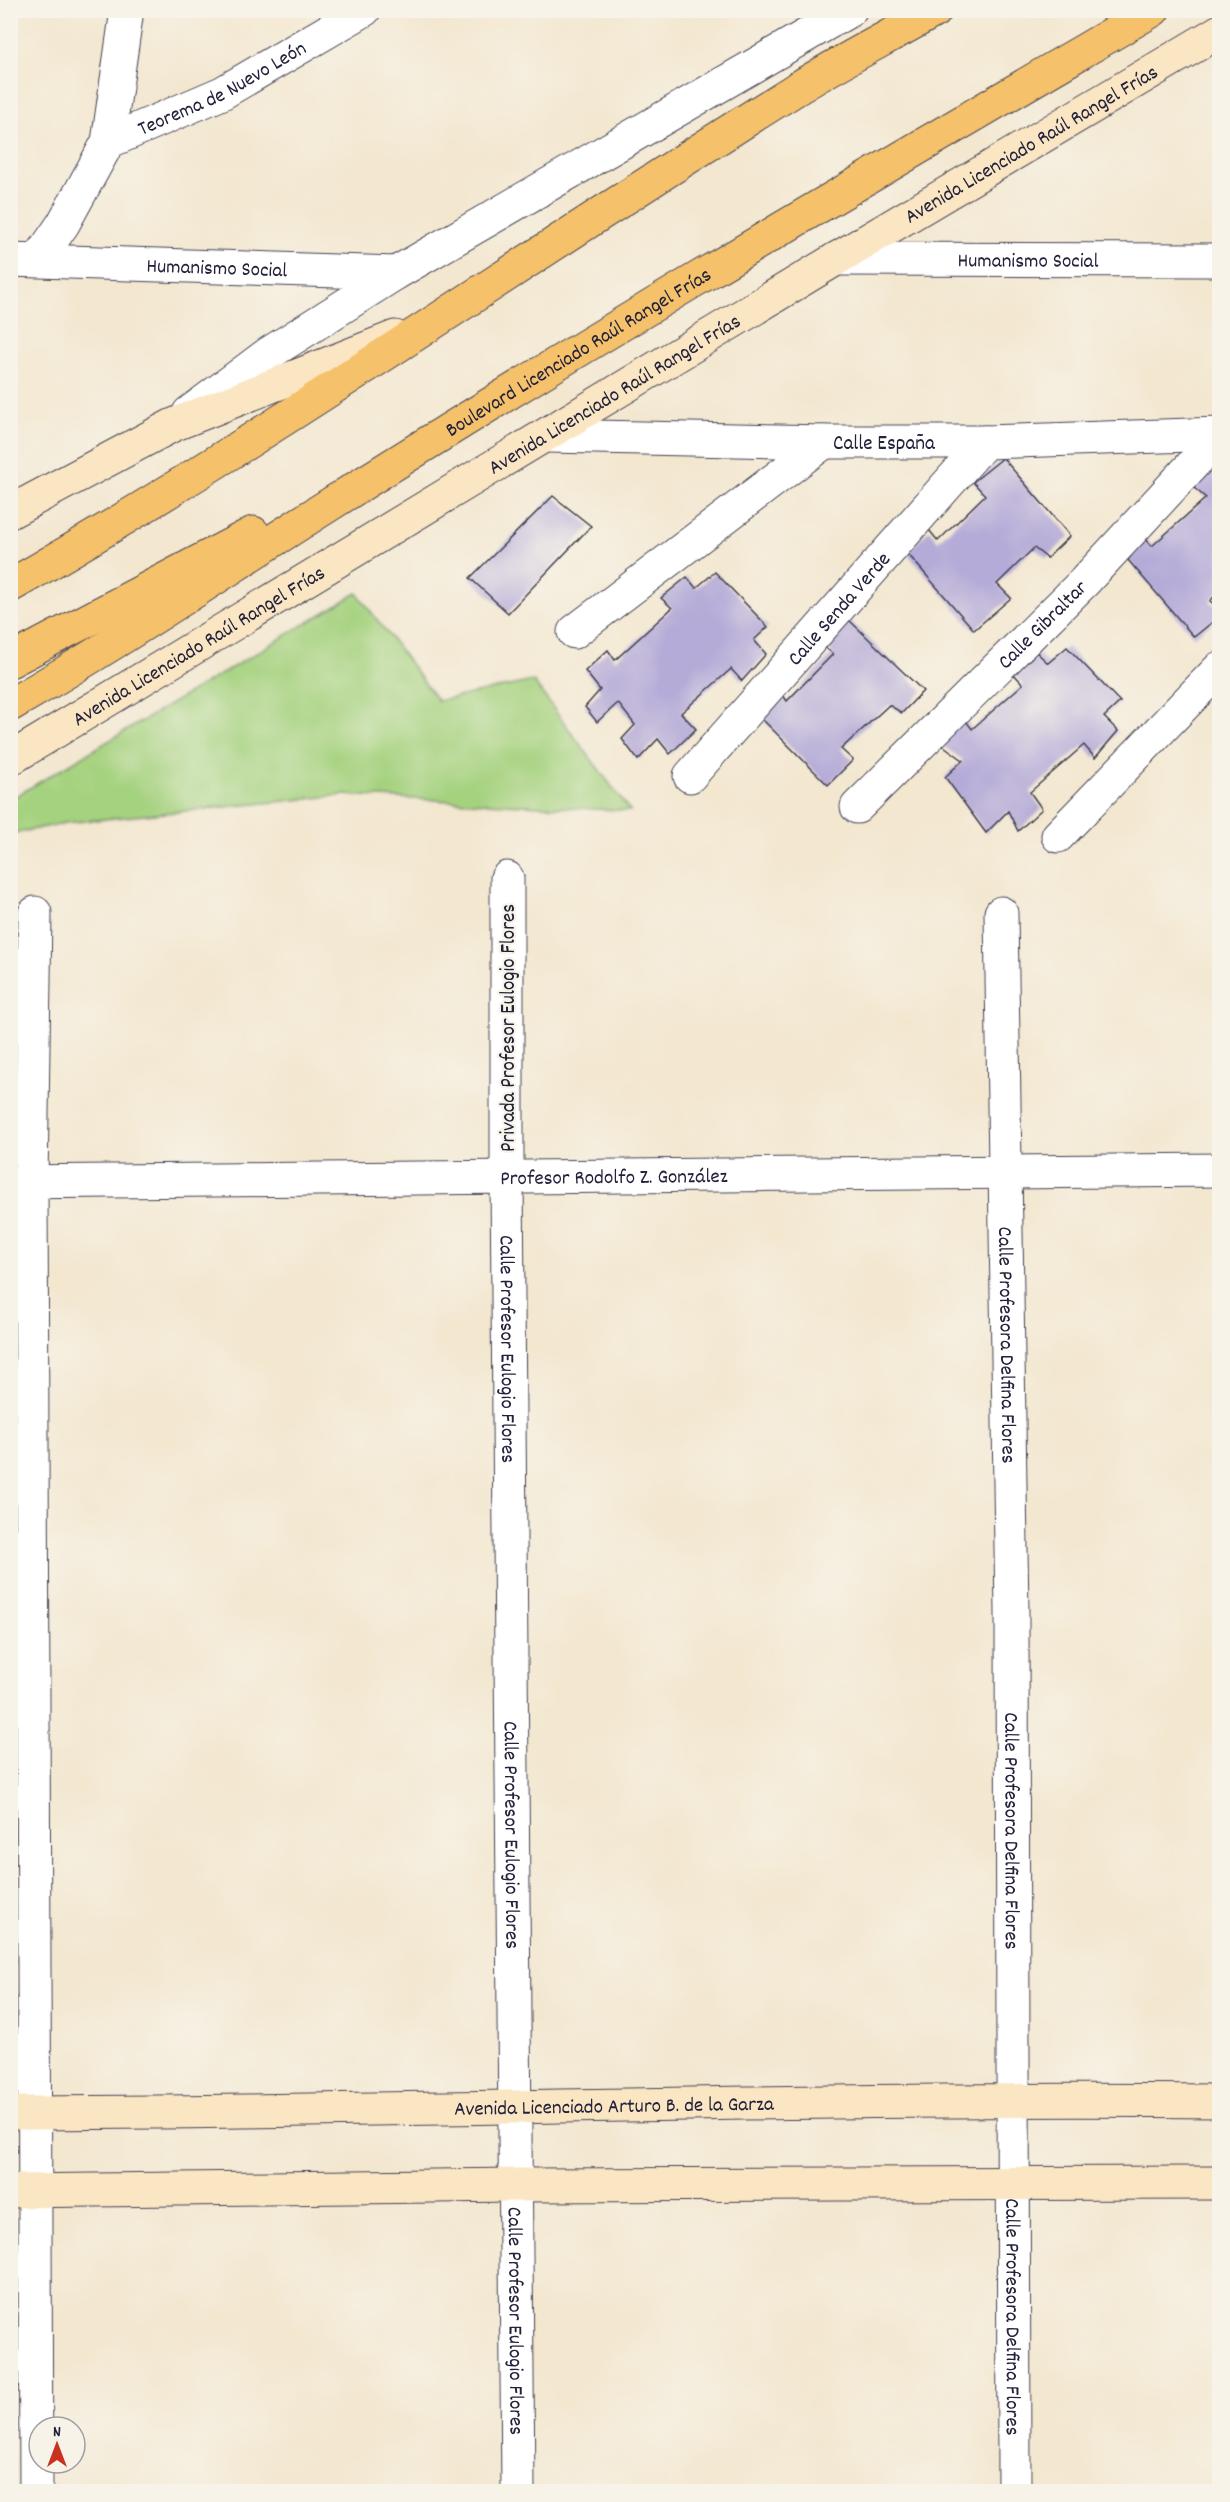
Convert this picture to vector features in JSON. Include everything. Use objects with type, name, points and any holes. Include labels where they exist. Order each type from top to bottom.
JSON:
[{"type":"main road","points":[[10,586],[105,531],[795,89],[936,10]]},
{"type":"main road","name":"Boulevard Licenciado Raúl Rangel Frías","points":[[10,705],[148,622],[329,505],[731,256],[1154,10]]},
{"type":"main road","points":[[10,661],[259,530],[329,505]]},
{"type":"street","points":[[24,260],[63,224],[108,142],[127,10]]},
{"type":"street","name":"Teorema de Nuevo León","points":[[108,142],[222,93],[364,10]]},
{"type":"street","points":[[173,425],[268,354],[396,273],[850,10]]},
{"type":"street","name":"Avenida Licenciado Raúl Rangel Frías","points":[[10,759],[836,259],[1220,31]]},
{"type":"street","name":"Humanismo Social","points":[[836,259],[1220,260]]},
{"type":"street","name":"Humanismo Social","points":[[24,260],[396,273]]},
{"type":"street","points":[[10,512],[173,425],[433,322]]},
{"type":"street","name":"Calle España","points":[[548,435],[824,442],[985,442],[1220,435]]},
{"type":"street","name":"Calle Gibraltar","points":[[857,807],[1085,581],[1220,435]]},
{"type":"street","points":[[574,632],[824,442]]},
{"type":"street","name":"Calle Senda Verde","points":[[690,776],[985,442]]},
{"type":"street","points":[[1058,836],[1220,668]]},
{"type":"street","name":"Privada Profesor Eulogio Flores","points":[[507,878],[507,1178]]},
{"type":"street","points":[[35,913],[21,1182],[22,2113],[23,2190],[36,2492]]},
{"type":"street","name":"Calle Profesora Delfina Flores","points":[[1001,913],[1012,1612],[1015,2099],[1014,2492]]},
{"type":"street","name":"Profesor Rodolfo Z. González","points":[[21,1182],[1220,1170]]},
{"type":"street","name":"Calle Profesor Eulogio Flores","points":[[507,1178],[518,2185],[519,2492]]},
{"type":"street","name":"Avenida Licenciado Arturo B. de la Garza","points":[[22,2113],[1015,2099],[1220,2101]]},
{"type":"street","points":[[23,2190],[518,2185],[1220,2183]]},
{"type":"green space","points":[[357,593],[438,701],[533,681],[630,811],[344,795],[65,823],[11,834],[11,799]]},
{"type":"building","points":[[1003,458],[1070,536],[1047,558],[1034,548],[997,584],[1011,598],[974,630],[907,553],[929,530],[938,541],[985,495],[973,482]]},
{"type":"building","points":[[1220,461],[1220,591],[1210,601],[1220,610],[1220,616],[1194,637],[1128,560],[1144,537],[1152,546],[1206,498],[1193,487]]},
{"type":"building","points":[[553,496],[591,526],[508,613],[470,578]]},
{"type":"building","points":[[715,572],[768,627],[754,640],[766,654],[742,681],[731,669],[681,713],[696,729],[670,754],[658,739],[638,760],[622,739],[635,725],[618,703],[597,722],[585,707],[600,690],[585,671],[608,650],[615,660],[672,608],[661,598],[687,577],[696,588]]},
{"type":"building","points":[[847,618],[923,691],[902,713],[889,705],[841,749],[853,760],[828,785],[756,713],[780,691],[787,701],[833,654],[820,643]]},
{"type":"building","points":[[1067,647],[1120,702],[1104,717],[1118,731],[1095,758],[1084,745],[1030,792],[1042,809],[1018,831],[1008,811],[986,833],[945,777],[963,760],[937,741],[963,717],[972,729],[1023,684],[1010,670],[1033,649],[1048,663]]}]
